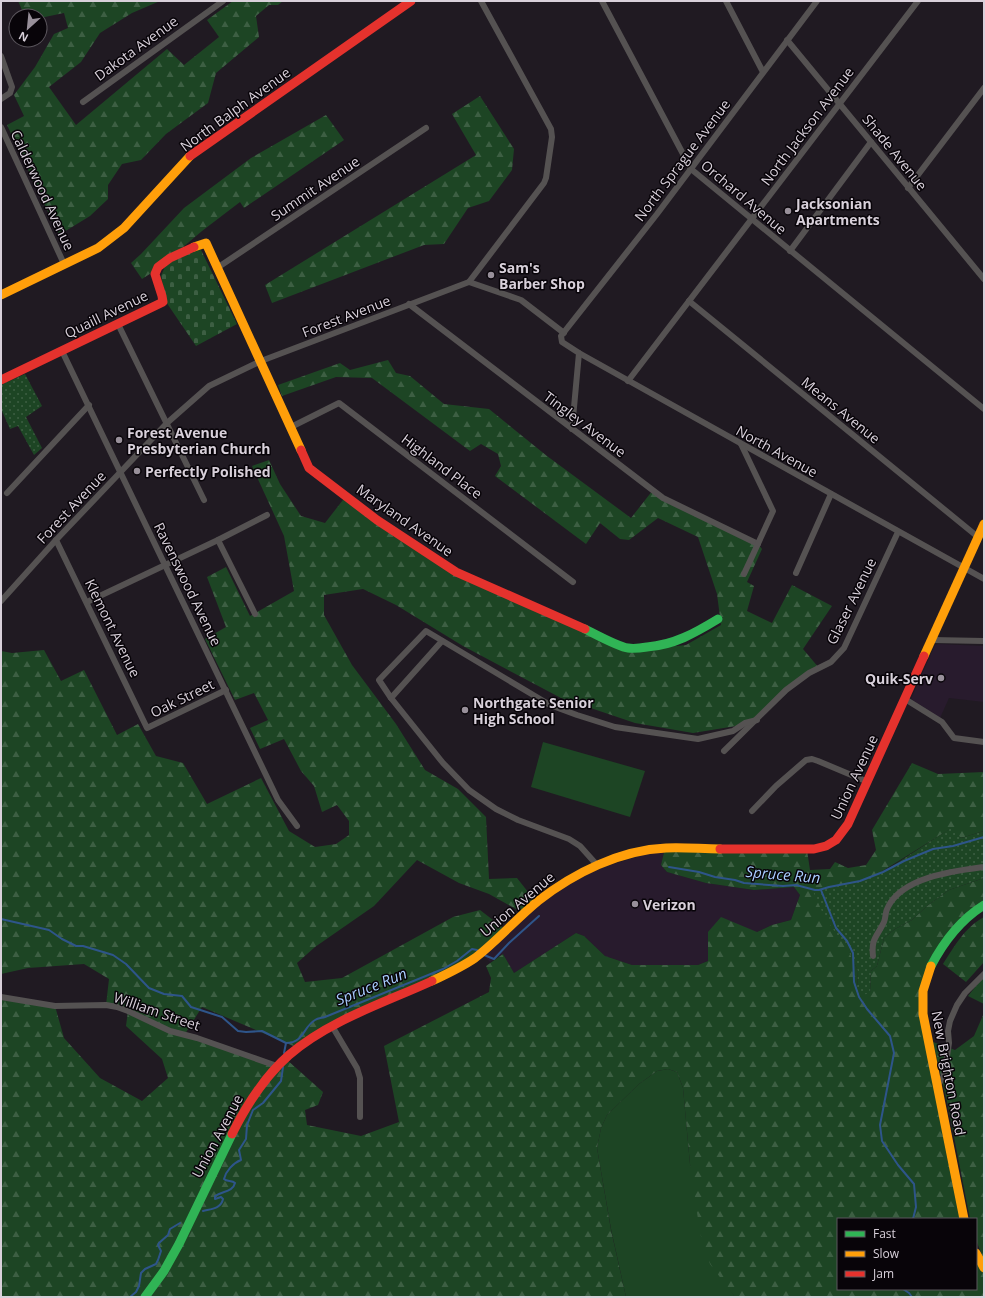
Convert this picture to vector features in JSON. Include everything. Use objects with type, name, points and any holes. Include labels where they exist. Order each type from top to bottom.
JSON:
[{"type":"street","name":"Dakota Avenue","points":[[83,102],[223,1]]},
{"type":"street","name":"North Balph Avenue","points":[[1,295],[98,248],[124,228],[192,155],[411,1]]},
{"type":"street","points":[[481,1],[551,129],[552,137],[544,183],[469,282],[521,300],[564,333]]},
{"type":"street","name":"Orchard Avenue","points":[[602,1],[691,169],[751,220],[984,409]]},
{"type":"street","points":[[726,1],[763,72]]},
{"type":"street","name":"North Sprague Avenue","points":[[564,333],[691,169],[817,1]]},
{"type":"street","name":"North Jackson Avenue","points":[[628,381],[918,1]]},
{"type":"street","name":"Shade Avenue","points":[[787,40],[984,279]]},
{"type":"street","points":[[1,56],[12,87],[10,93],[1,99]]},
{"type":"street","points":[[908,188],[984,88]]},
{"type":"street","name":"Calderwood Avenue","points":[[1,127],[64,264]]},
{"type":"street","name":"Summit Avenue","points":[[217,268],[426,128]]},
{"type":"street","points":[[790,251],[871,142]]},
{"type":"street","name":"Maryland Avenue","points":[[206,243],[309,468],[377,520],[456,572],[627,648],[672,643],[703,629],[718,619]]},
{"type":"street","name":"Quaill Avenue","points":[[1,380],[163,302],[155,272],[167,260],[187,249],[206,243]]},
{"type":"street","name":"Forest Avenue","points":[[1,601],[56,540],[167,423],[209,386],[260,361],[469,282]]},
{"type":"street","name":"Means Avenue","points":[[689,301],[978,537]]},
{"type":"street","name":"Tingley Avenue","points":[[409,304],[663,498],[758,544]]},
{"type":"street","points":[[118,324],[204,500]]},
{"type":"street","name":"North Avenue","points":[[564,333],[560,338],[562,342],[578,353],[964,569],[984,578]]},
{"type":"street","name":"Ravenswood Avenue","points":[[62,351],[278,800],[297,826]]},
{"type":"street","points":[[572,429],[578,353]]},
{"type":"street","name":"Highland Place","points":[[291,427],[339,403],[573,582]]},
{"type":"street","points":[[7,493],[89,405]]},
{"type":"street","points":[[741,444],[773,511],[744,574]]},
{"type":"street","points":[[796,574],[831,494]]},
{"type":"street","points":[[87,602],[267,515]]},
{"type":"street","name":"Union Avenue","points":[[145,1297],[157,1282],[174,1254],[242,1112],[278,1066],[298,1048],[332,1026],[458,969],[481,953],[539,900],[572,877],[597,865],[626,855],[664,848],[807,850],[822,848],[836,840],[844,832],[868,782],[984,524]]},
{"type":"street","name":"Glaser Avenue","points":[[724,751],[786,690],[809,673],[831,662],[844,648],[898,532]]},
{"type":"street","name":"Klemont Avenue","points":[[56,540],[147,728]]},
{"type":"street","points":[[218,540],[254,614]]},
{"type":"street","points":[[597,865],[580,846],[569,839],[507,815],[469,790],[443,763],[391,698],[379,680],[426,631],[550,705],[615,727],[698,738],[733,731],[745,723],[757,720]]},
{"type":"street","points":[[932,640],[984,641]]},
{"type":"street","points":[[391,698],[442,641]]},
{"type":"street","name":"Oak Street","points":[[147,728],[226,690]]},
{"type":"street","points":[[905,699],[942,722],[954,738],[984,742]]},
{"type":"street","points":[[752,811],[776,786],[806,760],[812,759],[818,761],[868,782]]},
{"type":"street","points":[[873,956],[873,941],[884,921],[888,907],[899,894],[934,876],[954,871],[984,867]]},
{"type":"street","name":"New Brighton Road","points":[[964,1218],[923,1013],[924,988],[930,969],[952,934],[969,915],[984,904]]},
{"type":"street","points":[[937,1086],[944,1076],[949,1043],[948,1031],[950,1021],[957,1005],[984,974]]},
{"type":"street","name":"William Street","points":[[1,997],[55,1006],[106,1005],[117,1007],[170,1031],[197,1038],[278,1066]]},
{"type":"street","points":[[332,1026],[357,1068],[360,1078],[360,1117]]},
{"type":"street","points":[[977,1255],[984,1268]]},
{"type":"shaded area","points":[[935,645],[984,646],[984,702],[949,698],[940,718],[911,699]]},
{"type":"shaded area","points":[[665,848],[661,865],[667,872],[706,883],[754,890],[794,887],[800,895],[791,920],[772,925],[757,932],[708,932],[708,961],[698,965],[632,965],[605,956],[584,936],[576,933],[514,973],[503,954],[490,962],[481,953],[572,877]]},
{"type":"green space","points":[[18,1],[160,1],[132,13],[100,33],[81,62],[49,87],[76,125],[167,49],[184,65],[219,37],[207,20],[233,1],[283,1],[278,5],[269,5],[256,16],[259,37],[216,73],[208,103],[166,134],[141,160],[122,164],[108,185],[108,199],[90,216],[59,235],[7,125],[24,116],[14,95],[35,67],[46,48],[48,48],[48,44],[54,34],[68,28],[64,13],[48,16],[48,8],[21,8]]},
{"type":"green space","points":[[480,96],[514,149],[512,170],[489,201],[468,208],[444,244],[424,245],[272,303],[265,285],[476,155],[452,114]]},
{"type":"green space","points":[[326,115],[344,140],[244,208],[240,202],[202,231],[156,270],[142,279],[131,263],[184,208],[251,158]]},
{"type":"green space","points":[[201,250],[237,324],[196,346],[162,296],[164,290],[161,276],[166,264],[187,252]]},
{"type":"green space","points":[[388,360],[396,373],[410,376],[444,404],[489,409],[547,456],[631,518],[653,490],[758,544],[762,549],[747,582],[754,586],[747,611],[772,623],[792,585],[832,606],[803,649],[819,668],[809,673],[757,720],[736,726],[693,733],[635,723],[561,698],[463,646],[396,605],[363,589],[324,595],[324,615],[352,665],[396,724],[425,770],[458,789],[486,817],[489,879],[517,878],[536,902],[523,913],[489,894],[459,883],[417,860],[374,906],[315,947],[297,963],[305,982],[342,978],[453,917],[480,910],[506,930],[481,953],[298,1048],[202,1007],[185,1034],[277,1066],[286,1059],[323,1092],[318,1105],[305,1110],[307,1125],[361,1136],[399,1122],[384,1046],[489,992],[491,978],[486,966],[503,954],[514,973],[576,933],[584,936],[605,956],[632,965],[698,965],[708,961],[708,932],[721,917],[757,932],[772,925],[791,920],[800,895],[794,887],[754,890],[706,883],[667,872],[661,865],[665,848],[807,850],[810,870],[830,869],[835,862],[848,868],[866,865],[876,850],[872,830],[912,763],[938,774],[984,772],[984,831],[961,838],[950,829],[876,875],[843,886],[848,949],[858,971],[857,988],[870,993],[871,971],[877,966],[884,938],[895,929],[912,920],[927,906],[949,890],[984,878],[984,905],[952,934],[923,992],[964,1218],[837,1218],[837,1290],[977,1290],[977,1255],[984,1268],[984,1297],[735,1297],[710,1264],[700,1233],[690,1164],[683,1088],[677,1072],[668,1069],[657,1071],[639,1084],[607,1115],[601,1128],[597,1148],[611,1230],[626,1297],[1,1297],[1,997],[55,1006],[64,1038],[100,1078],[142,1101],[168,1078],[162,1059],[126,1026],[128,1011],[106,1005],[109,979],[84,964],[28,968],[1,974],[1,651],[12,653],[44,650],[61,681],[84,670],[117,735],[138,724],[156,756],[183,763],[207,804],[261,778],[289,831],[315,847],[336,844],[349,835],[349,821],[337,805],[322,812],[314,786],[301,771],[284,739],[260,749],[250,728],[268,720],[254,693],[235,700],[205,639],[226,627],[207,577],[226,567],[250,616],[294,591],[284,536],[252,466],[269,460],[280,484],[301,516],[325,523],[346,496],[456,572],[629,651],[686,645],[721,625],[717,594],[698,537],[658,518],[629,540],[620,539],[600,523],[586,544],[495,476],[501,466],[498,454],[481,444],[470,451],[372,378],[336,377],[282,396],[278,385],[340,363],[350,370]]},
{"type":"green space","points":[[25,374],[42,406],[26,417],[42,448],[34,455],[18,426],[10,429],[1,409],[1,385]]},
{"type":"green space","points":[[543,742],[645,771],[630,817],[531,787]]},
{"type":"green space","points":[[951,828],[961,838],[984,831],[984,878],[949,890],[927,906],[912,920],[895,929],[884,938],[877,966],[871,971],[870,993],[862,995],[857,988],[858,971],[849,952],[824,916],[812,889],[860,881],[883,872]]},
{"type":"green space","points":[[984,917],[984,962],[966,982],[943,964],[956,944],[971,926]]},
{"type":"green space","points":[[984,976],[984,1004],[968,996]]},
{"type":"green space","points":[[984,1013],[984,1260],[977,1242],[977,1218],[970,1218],[948,1106],[933,1042],[955,1050],[974,1036]]},
{"type":"green space","points":[[668,1069],[677,1072],[683,1088],[690,1164],[727,1285],[735,1297],[626,1297],[611,1229],[597,1148],[601,1128],[607,1115],[639,1084],[657,1071]]},
{"type":"waterway","name":"Spruce Run","points":[[669,867],[699,872],[744,883],[783,886],[796,885],[819,890],[860,881],[933,849],[953,846],[984,837]]},
{"type":"waterway","points":[[821,890],[836,928],[847,941],[853,953],[854,982],[859,997],[867,1009],[890,1036],[894,1053],[880,1125],[882,1141],[898,1165],[914,1184],[916,1207],[913,1218]]},
{"type":"waterway","name":"Spruce Run","points":[[484,955],[494,959],[509,943],[539,916]]},
{"type":"waterway","points":[[1,919],[49,930],[76,946],[83,946],[113,955],[126,964],[149,988],[164,994],[182,996],[191,1007],[222,1017],[238,1031],[262,1031],[286,1043]]},
{"type":"waterway","name":"Spruce Run","points":[[284,1053],[286,1043],[300,1038],[311,1023],[316,1019],[325,1017],[443,969],[457,961],[472,949],[477,950]]},
{"type":"waterway","name":"Spruce Run","points":[[203,1211],[218,1207],[223,1199],[221,1197],[215,1199],[215,1196],[230,1190],[234,1186],[235,1183],[225,1180],[225,1176],[228,1170],[241,1160],[239,1150],[246,1139],[247,1125],[253,1110],[263,1103],[281,1081],[283,1067]]},
{"type":"waterway","name":"Spruce Run","points":[[130,1297],[136,1292],[139,1286],[141,1273],[145,1269],[156,1264],[161,1251],[158,1245],[159,1243],[168,1235],[170,1229],[180,1223]]},
{"type":"waterway","points":[[904,1290],[912,1297]]},
{"type":"traffic: fast","points":[[585,629],[619,645],[628,648],[638,648],[657,646],[675,641],[718,619]]},
{"type":"traffic: fast","points":[[931,966],[941,948],[953,932],[967,917],[984,905]]},
{"type":"traffic: fast","points":[[145,1297],[164,1271],[179,1244],[232,1134]]},
{"type":"traffic: slow","points":[[1,295],[98,248],[124,228],[190,156]]},
{"type":"traffic: slow","points":[[194,247],[206,243],[301,450]]},
{"type":"traffic: slow","points":[[924,656],[984,524]]},
{"type":"traffic: slow","points":[[432,981],[475,958],[538,901],[582,872],[615,858],[649,850],[666,848],[720,849]]},
{"type":"traffic: slow","points":[[931,966],[923,991],[923,1014],[964,1218]]},
{"type":"traffic: slow","points":[[977,1255],[984,1268]]},
{"type":"traffic: jam","points":[[190,156],[411,1]]},
{"type":"traffic: jam","points":[[1,380],[163,302],[155,274],[158,267],[170,258],[194,247]]},
{"type":"traffic: jam","points":[[301,450],[309,468],[377,520],[456,572],[585,629]]},
{"type":"traffic: jam","points":[[720,849],[814,849],[826,846],[836,840],[848,824],[924,656]]},
{"type":"traffic: jam","points":[[232,1134],[243,1113],[264,1082],[289,1055],[305,1043],[340,1022],[432,981]]},
{"type":"place","name":"Jacksonian Apartments","points":[[788,211]]},
{"type":"place","name":"Sam's Barber Shop","points":[[491,275]]},
{"type":"place","name":"Forest Avenue Presbyterian Church","points":[[119,440]]},
{"type":"place","name":"Perfectly Polished","points":[[137,471]]},
{"type":"place","name":"Quik-Serv","points":[[941,678]]},
{"type":"place","name":"Northgate Senior High School","points":[[465,710]]},
{"type":"place","name":"Verizon","points":[[635,904]]}]
